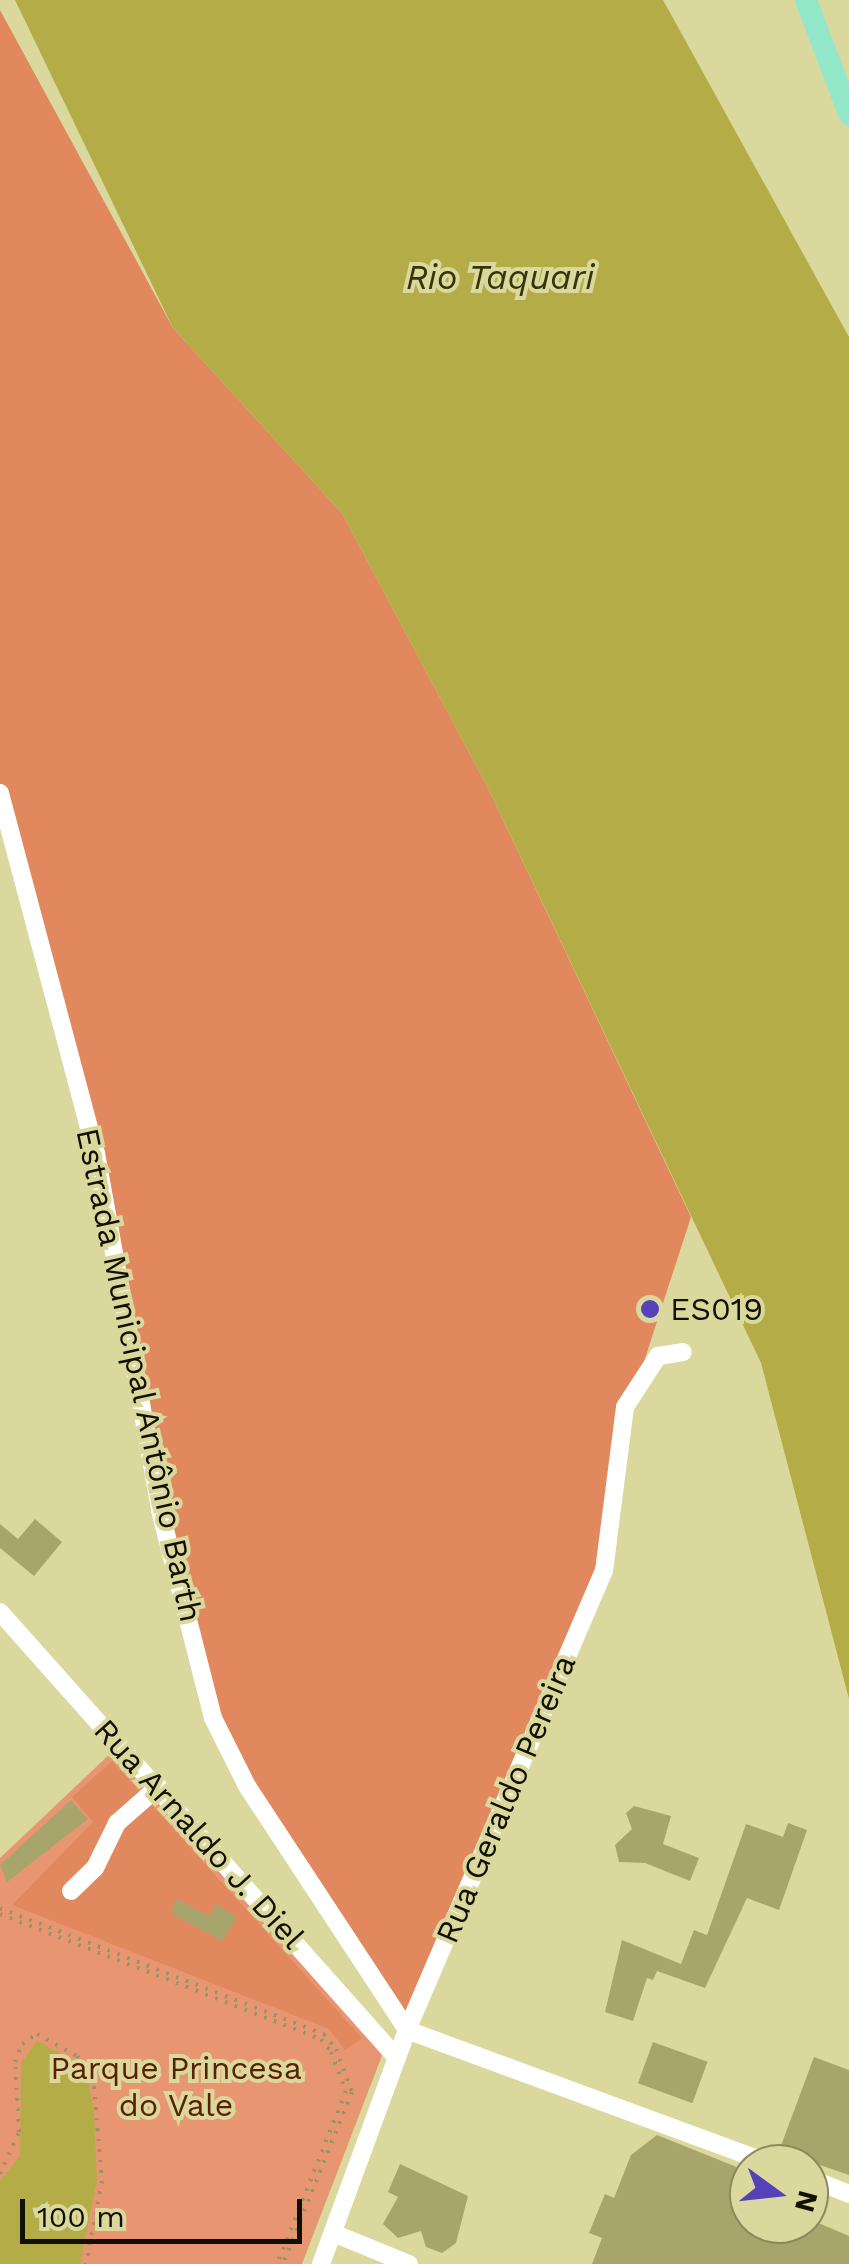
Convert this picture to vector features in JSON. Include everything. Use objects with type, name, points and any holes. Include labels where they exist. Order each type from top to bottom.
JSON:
[{"type":"main road","points":[[806,0],[849,114]]},
{"type":"street","name":"Estrada Municipal Antônio Barth","points":[[0,793],[96,1153],[160,1510],[213,1718],[247,1786],[407,2030]]},
{"type":"street","name":"Rua Geraldo Pereira","points":[[321,2264],[407,2030],[604,1571],[625,1407],[658,1356],[683,1352]]},
{"type":"street","name":"Rua Arnaldo J. Diel","points":[[0,1612],[397,2058]]},
{"type":"street","points":[[71,1891],[95,1868],[117,1824],[158,1788]]},
{"type":"street","points":[[407,2030],[729,2148]]},
{"type":"street","points":[[333,2233],[409,2264]]},
{"type":"path","points":[[0,1911],[324,2034],[336,2049],[352,2092],[280,2264]]},
{"type":"path","points":[[0,2174],[15,2154],[19,2132],[16,2062],[22,2044],[37,2034],[77,2056],[93,2076],[102,2182],[86,2264]]},
{"type":"green space","name":"Parque Princesa do Vale","points":[[113,1751],[383,2053],[302,2264],[0,2264],[0,1858]]},
{"type":"shaded area","points":[[0,10],[173,328],[342,513],[488,788],[691,1217],[639,1377],[613,1529],[407,2029],[213,1718],[160,1510],[96,1153],[0,793]]},
{"type":"shaded area","points":[[112,1761],[362,2038],[345,2050],[329,2029],[12,1905],[93,1822],[72,1797]]},
{"type":"water","name":"Rio Taquari","points":[[15,0],[663,0],[849,337],[849,1699],[761,1363],[488,788],[342,513],[173,328]]},
{"type":"water","points":[[37,2041],[73,2060],[88,2079],[94,2111],[97,2181],[80,2264],[0,2264],[0,2181],[20,2156],[21,2063]]},
{"type":"building","points":[[35,1519],[62,1542],[34,1576],[0,1548],[0,1524],[18,1539]]},
{"type":"building","points":[[71,1800],[88,1819],[7,1882],[0,1865]]},
{"type":"building","points":[[634,1806],[671,1816],[663,1844],[699,1858],[690,1881],[645,1863],[619,1862],[615,1845],[632,1829],[626,1813]]},
{"type":"building","points":[[788,1823],[807,1830],[779,1910],[747,1898],[705,1988],[657,1971],[653,1980],[647,1978],[633,2021],[605,2012],[622,1940],[681,1964],[694,1930],[707,1935],[746,1824],[783,1837]]},
{"type":"building","points":[[175,1898],[209,1916],[216,1904],[237,1917],[222,1941],[172,1914]]},
{"type":"building","points":[[653,2042],[708,2062],[692,2103],[638,2083]]},
{"type":"building","points":[[814,2057],[849,2070],[849,2175],[829,2168],[829,2144],[782,2144]]},
{"type":"building","points":[[657,2135],[729,2164],[729,2244],[829,2244],[829,2228],[849,2236],[849,2264],[592,2264],[602,2238],[589,2233],[605,2194],[614,2198],[631,2155]]},
{"type":"building","points":[[400,2164],[468,2196],[456,2243],[442,2253],[426,2247],[421,2231],[398,2238],[383,2224],[398,2197],[388,2192]]},
{"type":"place","name":"ES019","points":[[650,1309]]}]
